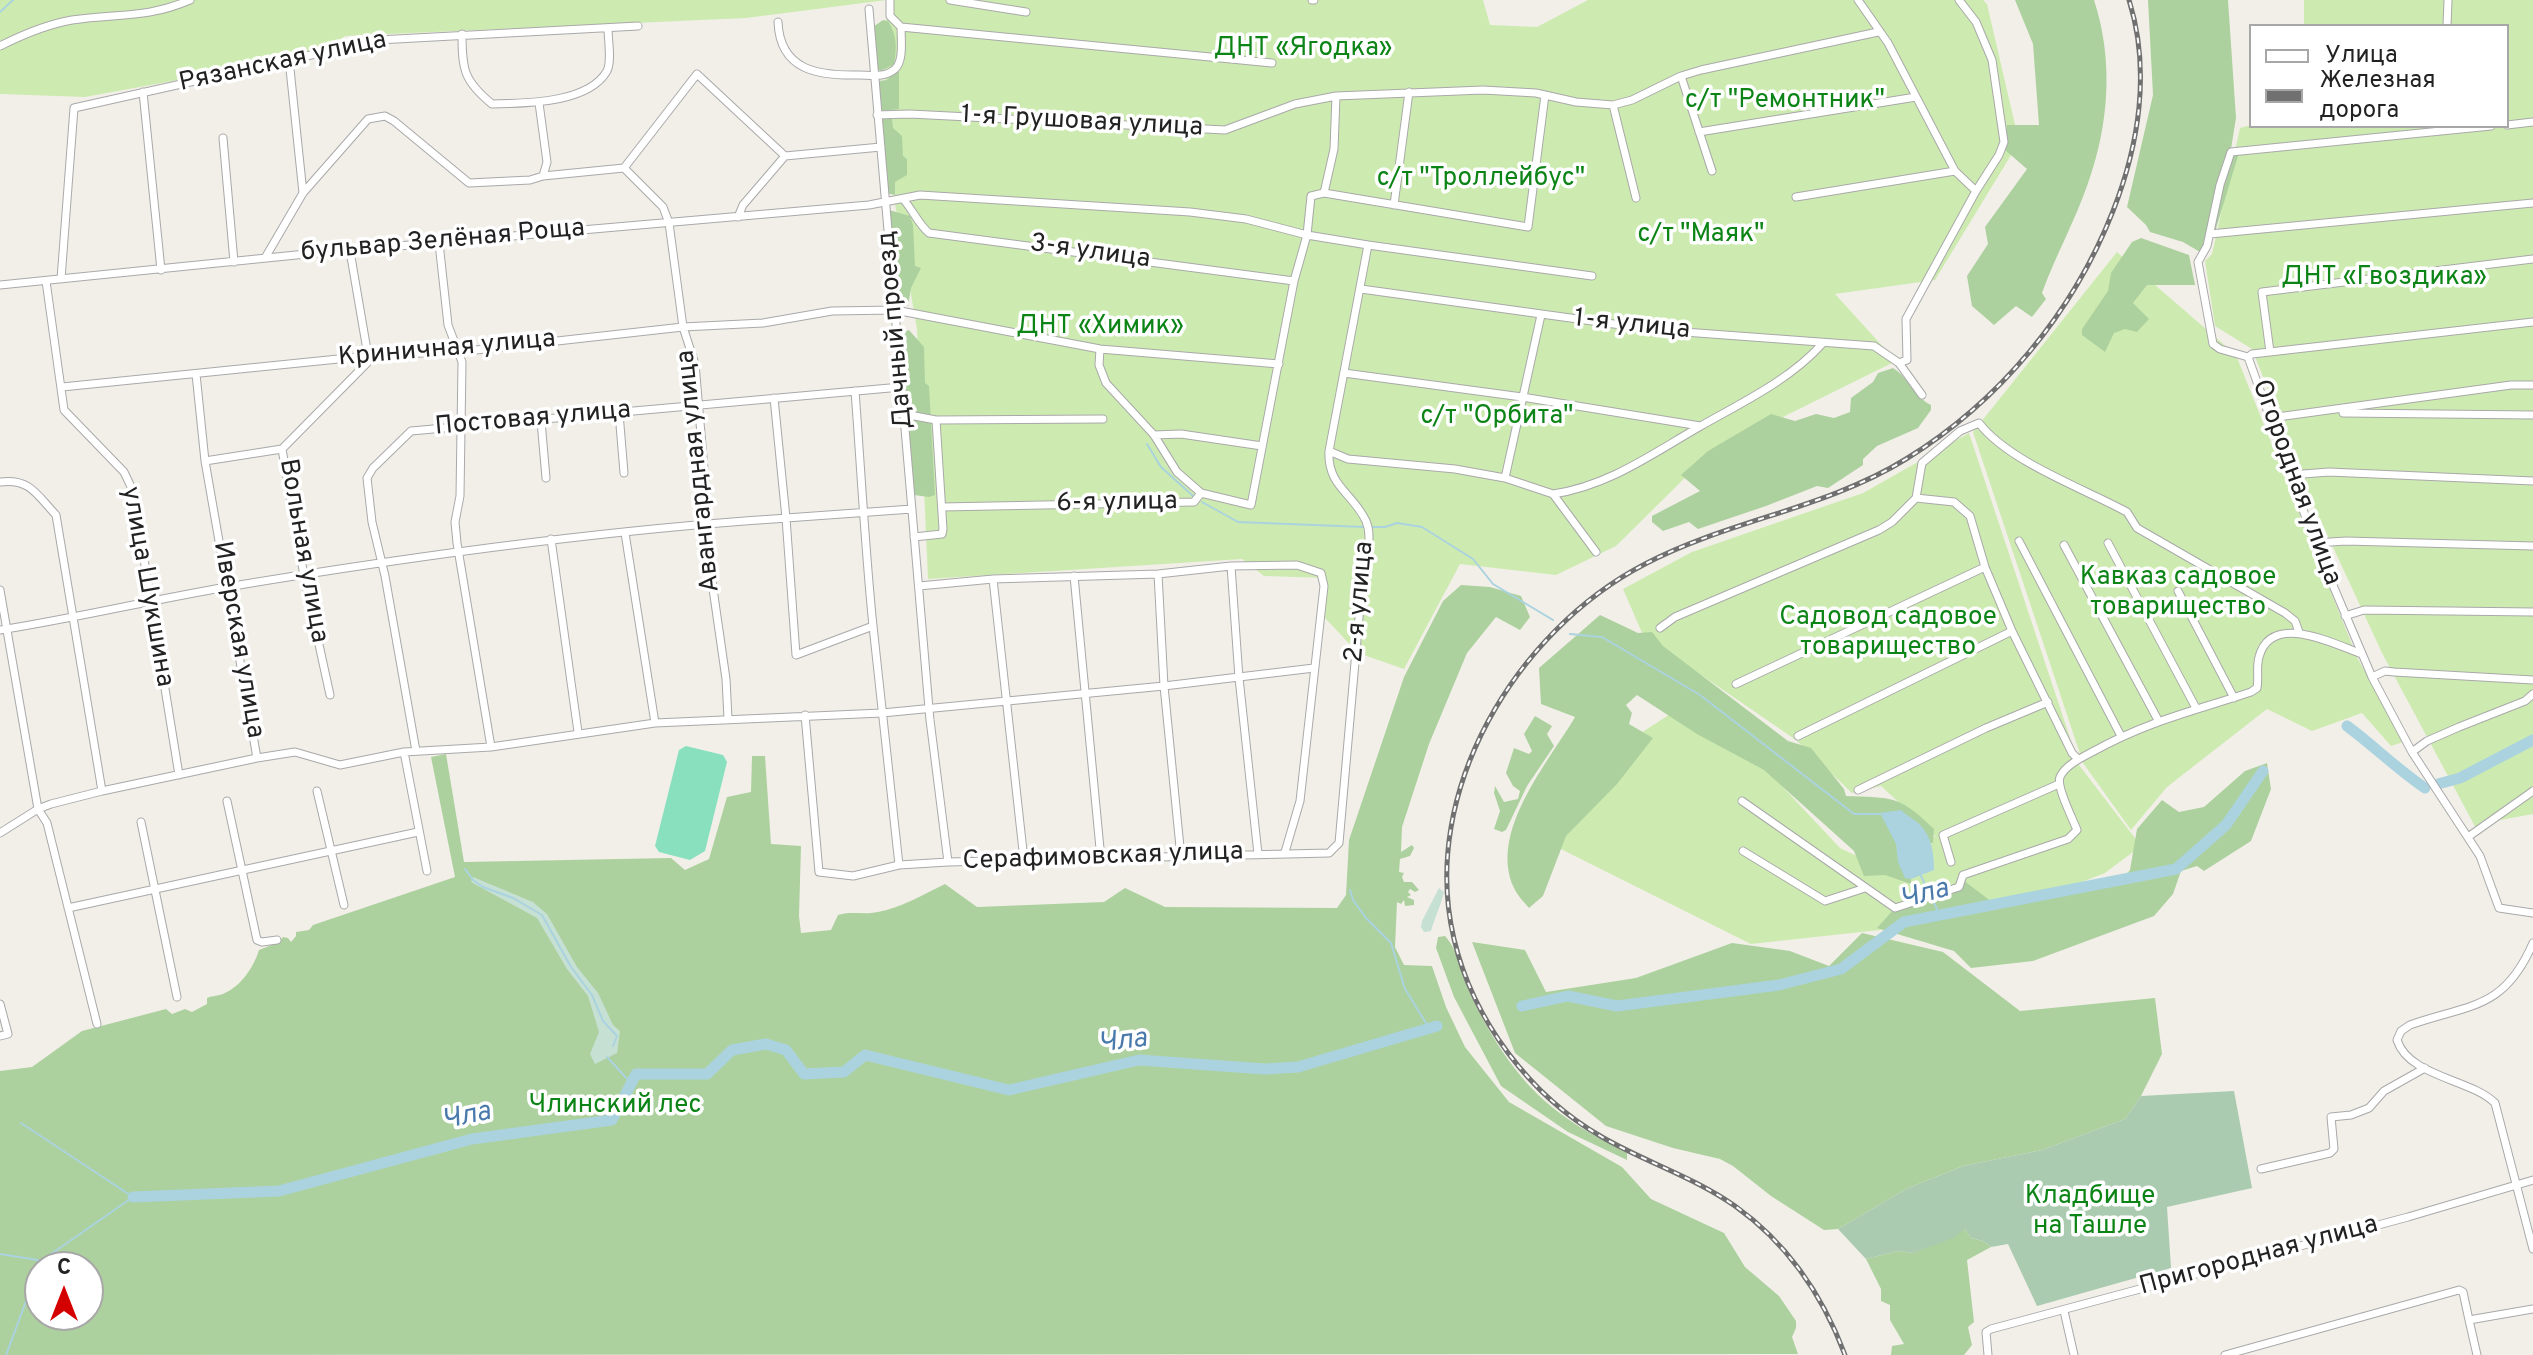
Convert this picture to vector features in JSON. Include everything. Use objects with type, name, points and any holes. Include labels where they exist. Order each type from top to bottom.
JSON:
[{"type":"street","points":[[0,46],[70,20],[144,15],[190,0]]},
{"type":"street","points":[[890,0],[890,16],[901,27],[1272,63]]},
{"type":"street","points":[[950,0],[1026,12]]},
{"type":"street","points":[[1858,0],[1888,43],[1955,171],[1976,191]]},
{"type":"street","points":[[1899,363],[1907,360],[1909,353],[1906,319],[2004,142],[1992,60],[1976,22],[1959,0]]},
{"type":"street","points":[[2447,24],[2448,0]]},
{"type":"street","name":"Дачный проезд","points":[[869,9],[919,586]]},
{"type":"street","points":[[778,22],[778,37],[785,53],[811,71],[826,75],[884,75],[896,69],[900,61],[901,27]]},
{"type":"street","name":"Рязанская улица","points":[[61,279],[74,108],[378,40],[638,26]]},
{"type":"street","points":[[462,34],[465,76],[472,87],[492,104],[539,103],[586,91],[604,75],[608,69],[608,28]]},
{"type":"street","points":[[1636,198],[1613,105],[1632,100],[1681,76],[1878,32]]},
{"type":"street","points":[[290,69],[303,193]]},
{"type":"street","points":[[265,258],[303,193],[368,119],[385,116],[394,121],[469,183],[530,180],[624,168],[697,74],[785,156]]},
{"type":"street","points":[[1681,76],[1712,171]]},
{"type":"street","name":"1-я Грушовая улица","points":[[877,115],[910,114],[1225,130],[1283,108],[1336,96],[1483,90],[1613,105]]},
{"type":"street","points":[[143,92],[161,270]]},
{"type":"street","points":[[1394,205],[1409,92]]},
{"type":"street","points":[[1201,493],[1251,505],[1294,281],[1307,235],[1311,196],[1324,193],[1528,227],[1545,95]]},
{"type":"street","points":[[1324,193],[1334,149],[1336,96]]},
{"type":"street","points":[[1699,132],[1916,97]]},
{"type":"street","points":[[539,103],[547,162],[543,176]]},
{"type":"street","points":[[2509,125],[2533,122]]},
{"type":"street","name":"Огородная улица","points":[[2470,128],[2234,151],[2229,156],[2220,185],[2207,246],[2198,262],[2211,339],[2220,349],[2248,357],[2315,543],[2372,677],[2412,752],[2468,837],[2487,874],[2499,908],[2533,913]]},
{"type":"street","points":[[223,138],[234,262]]},
{"type":"street","points":[[738,217],[743,205],[785,156],[881,147]]},
{"type":"street","points":[[624,168],[663,207],[669,223]]},
{"type":"street","points":[[1796,197],[1955,171]]},
{"type":"street","points":[[887,203],[920,195],[1190,212],[1246,219],[1307,235],[1368,245],[1592,276]]},
{"type":"street","name":"3-я улица","points":[[903,199],[929,233],[1294,281]]},
{"type":"street","name":"бульвар Зелёная Роща","points":[[0,285],[265,258],[887,203]]},
{"type":"street","points":[[2210,234],[2533,203]]},
{"type":"street","name":"Авангардная улица","points":[[669,223],[683,327],[695,364],[707,504],[704,526],[726,679],[728,719]]},
{"type":"street","points":[[439,243],[448,325],[462,362],[460,496],[455,522],[491,747]]},
{"type":"street","name":"2-я улица","points":[[1339,843],[1363,572],[1370,537],[1366,521],[1328,467],[1368,245]]},
{"type":"street","points":[[350,251],[368,356]]},
{"type":"street","points":[[2270,352],[2262,292],[2533,259]]},
{"type":"street","name":"улица Шукшина","points":[[46,281],[64,410],[130,479],[179,775]]},
{"type":"street","name":"1-я улица","points":[[1361,289],[1657,330],[1874,346],[1899,363],[1922,395]]},
{"type":"street","name":"Криничная улица","points":[[62,387],[683,327],[763,323],[832,311],[895,310],[1100,349],[1279,364]]},
{"type":"street","points":[[1505,478],[1541,315]]},
{"type":"street","points":[[2248,357],[2252,354],[2533,322]]},
{"type":"street","points":[[1329,451],[1348,459],[1455,469],[1505,478],[1553,494],[1590,486],[1664,450],[1700,426],[1723,416],[1777,381],[1822,344]]},
{"type":"street","name":"6-я улица","points":[[942,507],[1194,502],[1201,493],[1177,472],[1154,435],[1106,383],[1099,365],[1100,349]]},
{"type":"street","name":"Вольная улица","points":[[330,695],[304,576],[282,449],[362,370],[368,356]]},
{"type":"street","points":[[1344,373],[1522,397],[1700,426]]},
{"type":"street","name":"Иверская улица","points":[[196,374],[205,461],[257,758],[295,752],[340,765],[404,752],[491,747],[655,723],[882,713],[1314,668]]},
{"type":"street","points":[[2270,418],[2318,414],[2511,385],[2533,385]]},
{"type":"street","name":"Постовая улица","points":[[416,751],[372,522],[367,478],[369,472],[411,431],[901,387]]},
{"type":"street","points":[[855,391],[863,488],[861,512],[899,865]]},
{"type":"street","points":[[774,398],[787,518],[796,655],[873,626]]},
{"type":"street","points":[[619,413],[624,473]]},
{"type":"street","points":[[904,414],[936,420],[1103,419]]},
{"type":"street","points":[[2318,414],[2533,415]]},
{"type":"street","points":[[914,537],[942,534],[936,420]]},
{"type":"street","points":[[541,421],[546,478]]},
{"type":"street","name":"Огородная улица","points":[[1916,498],[1922,463],[1960,431],[1979,423],[2005,448],[2127,512],[2137,528],[2146,534],[2285,613],[2295,621],[2299,632],[2362,654]]},
{"type":"street","points":[[1154,435],[1181,434],[1262,446]]},
{"type":"street","points":[[205,461],[282,449]]},
{"type":"street","points":[[2293,482],[2303,474],[2329,472],[2533,481]]},
{"type":"street","points":[[0,482],[17,480],[32,488],[56,515],[102,791]]},
{"type":"street","points":[[1553,494],[1596,552]]},
{"type":"street","points":[[1660,628],[1675,617],[1879,530],[1892,522],[1916,498],[1954,502],[1970,516],[1985,567],[2012,631],[2072,753],[2078,759]]},
{"type":"street","points":[[4,629],[228,587],[458,551],[551,539],[912,509]]},
{"type":"street","points":[[625,533],[655,723]]},
{"type":"street","points":[[551,539],[578,732]]},
{"type":"street","points":[[2019,541],[2121,736]]},
{"type":"street","points":[[2315,543],[2346,541],[2533,546]]},
{"type":"street","points":[[2108,543],[2196,708]]},
{"type":"street","points":[[2064,545],[2158,720]]},
{"type":"street","points":[[919,586],[993,579],[1158,574],[1231,566],[1297,565],[1321,573],[1324,586],[1300,801],[1285,852]]},
{"type":"street","points":[[1231,566],[1239,678],[1258,854]]},
{"type":"street","points":[[1736,684],[1985,567]]},
{"type":"street","points":[[1158,574],[1164,686],[1181,857]]},
{"type":"street","points":[[1074,576],[1101,859]]},
{"type":"street","points":[[993,579],[1024,860]]},
{"type":"street","name":"Серафимовская улица","points":[[919,586],[929,708],[948,862],[1329,853],[1339,843]]},
{"type":"street","points":[[0,590],[4,629],[38,809],[47,823],[97,1024]]},
{"type":"street","points":[[2178,591],[2234,698]]},
{"type":"street","points":[[2345,616],[2364,610],[2533,612]]},
{"type":"street","points":[[1798,736],[2012,631]]},
{"type":"street","points":[[1742,801],[1895,908],[1959,887],[1963,875],[2068,839],[2077,830],[2059,784],[2061,775],[2078,759],[2158,720],[2234,698],[2257,688],[2259,657],[2263,647],[2280,634],[2299,632]]},
{"type":"street","points":[[2372,677],[2385,671],[2533,680]]},
{"type":"street","points":[[2412,752],[2427,741],[2525,701],[2533,694]]},
{"type":"street","points":[[1858,790],[2027,709],[2048,702]]},
{"type":"street","points":[[805,715],[819,872],[853,876],[899,865],[948,862]]},
{"type":"street","points":[[404,752],[427,871]]},
{"type":"street","points":[[0,833],[38,809],[102,791],[257,758]]},
{"type":"street","points":[[1951,862],[1943,835],[2059,784]]},
{"type":"street","points":[[317,791],[344,905]]},
{"type":"street","points":[[2468,837],[2533,791]]},
{"type":"street","points":[[227,801],[257,940],[277,940]]},
{"type":"street","points":[[141,822],[177,997]]},
{"type":"street","points":[[68,908],[418,832]]},
{"type":"street","points":[[1743,851],[1825,901],[1865,888]]},
{"type":"street","points":[[2533,943],[2515,976],[2498,994],[2486,1002],[2401,1031],[2397,1036],[2398,1045],[2410,1058],[2425,1068],[2486,1095],[2495,1103],[2533,1249]]},
{"type":"street","points":[[0,1004],[4,1035]]},
{"type":"street","points":[[2261,1169],[2330,1153],[2334,1149],[2331,1117],[2351,1115],[2369,1108],[2384,1091],[2425,1068]]},
{"type":"street","name":"Пригородная улица","points":[[1988,1355],[1986,1332],[2533,1180]]},
{"type":"street","points":[[2225,1355],[2459,1290],[2463,1292],[2477,1355]]},
{"type":"street","points":[[2469,1320],[2533,1309]]},
{"type":"street","points":[[2064,1311],[2074,1355]]},
{"type":"green space","points":[[0,0],[887,0],[746,18],[345,36],[320,54],[85,97],[0,94]]},
{"type":"green space","points":[[887,0],[1483,0],[1490,25],[1537,27],[1588,0],[1983,0],[1987,4],[2019,142],[1935,280],[1835,294],[1896,361],[1710,453],[1616,546],[1556,575],[1460,564],[1404,669],[1358,653],[1325,618],[1327,578],[1264,576],[1242,559],[928,579],[917,329],[894,198],[885,76]]},
{"type":"green space","points":[[2015,0],[2094,0],[2104,46],[2106,93],[2094,163],[2082,200],[2042,293],[2046,299],[2032,317],[2016,306],[1994,325],[1972,306],[1967,276],[1988,244],[1985,227],[2027,169],[2005,150],[2007,125],[2039,125],[2033,44]]},
{"type":"green space","points":[[2148,0],[2228,0],[2236,118],[2231,149],[2238,156],[2215,232],[2200,252],[2183,242],[2150,232],[2127,207],[2153,95]]},
{"type":"green space","name":"ДНТ «Гвоздика»","points":[[2304,0],[2533,0],[2533,814],[2495,821],[2478,832],[2382,653],[2314,506],[2252,349],[2215,326],[2205,261],[2212,254],[2240,128],[2249,126],[2249,128],[2509,128],[2509,24],[2304,24]]},
{"type":"green space","points":[[883,20],[888,21],[893,31],[896,52],[894,64],[881,71],[877,69],[873,27]]},
{"type":"green space","points":[[899,72],[899,109],[881,111],[878,81],[887,80]]},
{"type":"green space","points":[[892,118],[893,128],[902,136],[903,156],[907,159],[907,175],[895,182],[895,195],[886,193],[880,120]]},
{"type":"green space","points":[[889,210],[910,216],[913,225],[915,266],[921,268],[911,288],[908,306],[899,305]]},
{"type":"green space","points":[[2141,238],[2189,255],[2195,285],[2147,285],[2133,303],[2149,319],[2137,332],[2125,329],[2114,333],[2105,352],[2082,335],[2082,329],[2108,291],[2111,273],[2132,242]]},
{"type":"green space","name":"Кавказ садовое товарищество","points":[[2117,252],[2236,355],[2357,657],[2403,742],[2391,746],[2362,713],[2312,731],[2267,709],[2167,787],[2131,830],[2083,763],[1973,432]]},
{"type":"green space","points":[[909,330],[924,347],[925,383],[929,386],[935,495],[929,497],[914,495],[898,335]]},
{"type":"green space","points":[[1893,368],[1931,405],[1931,410],[1918,428],[1877,446],[1863,459],[1863,465],[1828,488],[1817,486],[1698,529],[1689,522],[1663,531],[1652,522],[1652,516],[1700,491],[1681,475],[1708,451],[1771,414],[1795,421],[1816,414],[1834,418],[1850,412],[1851,398],[1873,382],[1878,373]]},
{"type":"green space","name":"Садовод садовое товарищество","points":[[1969,433],[2079,765],[2141,846],[2105,873],[1990,918],[1751,944],[1545,841],[1563,783],[1675,711],[1765,768],[1840,848],[1882,868],[1903,863],[1935,836],[1881,786],[1852,793],[1796,740],[1643,635],[1623,589],[1692,552],[1863,493]]},
{"type":"green space","name":"Члинский лес","points":[[1461,585],[1490,587],[1521,596],[1530,617],[1520,630],[1496,617],[1467,653],[1429,744],[1402,827],[1401,852],[1412,845],[1414,848],[1410,856],[1400,859],[1399,872],[1404,873],[1404,882],[1412,882],[1419,890],[1415,892],[1410,889],[1408,892],[1411,895],[1407,897],[1414,900],[1414,905],[1405,906],[1404,900],[1401,904],[1397,902],[1395,947],[1404,965],[1432,966],[1446,1007],[1465,1047],[1509,1102],[1622,1167],[1651,1199],[1724,1233],[1745,1267],[1779,1296],[1796,1321],[1792,1337],[1798,1354],[0,1355],[0,1071],[32,1067],[82,1031],[166,1009],[172,1014],[185,1009],[192,1012],[207,1004],[207,998],[233,988],[249,971],[259,950],[279,942],[283,937],[291,942],[296,932],[309,930],[313,925],[455,877],[431,757],[446,754],[464,862],[671,858],[685,870],[709,859],[727,797],[751,792],[752,756],[765,756],[771,844],[801,846],[801,933],[831,930],[838,915],[887,910],[945,884],[977,907],[1104,902],[1125,888],[1165,907],[1337,908],[1346,895],[1349,840],[1404,677],[1443,601]]},
{"type":"green space","points":[[1600,615],[1638,633],[1652,632],[1663,646],[1788,741],[1811,748],[1844,789],[1846,796],[1894,800],[1922,818],[1934,829],[1933,843],[1893,835],[1911,875],[1911,884],[1885,875],[1864,876],[1854,851],[1764,770],[1697,734],[1637,695],[1626,705],[1632,713],[1629,724],[1653,738],[1617,784],[1566,836],[1543,896],[1529,908],[1514,888],[1508,866],[1509,844],[1525,799],[1575,717],[1541,704],[1539,668]]},
{"type":"green space","points":[[1535,716],[1552,726],[1547,734],[1554,746],[1527,786],[1506,830],[1502,832],[1494,829],[1500,811],[1495,786],[1504,802],[1518,799],[1520,791],[1513,786],[1506,773],[1514,748],[1529,754],[1532,751],[1524,734]]},
{"type":"green space","points":[[686,746],[723,755],[727,762],[705,851],[690,860],[659,852],[655,846],[679,750]]},
{"type":"green space","points":[[2267,763],[2271,789],[2251,841],[2204,871],[2197,866],[2181,871],[2173,894],[2154,916],[2033,961],[1971,968],[1954,951],[1877,928],[1895,908],[1955,893],[1963,880],[1992,902],[2114,876],[2122,879],[2130,870],[2137,829],[2162,800],[2179,812],[2204,807],[2245,771]]},
{"type":"green space","points":[[473,877],[533,902],[547,914],[577,967],[598,993],[613,1025],[620,1031],[617,1053],[595,1064],[590,1054],[599,1032],[588,996],[567,969],[537,918],[471,882]]},
{"type":"green space","points":[[1439,888],[1444,892],[1442,901],[1431,931],[1424,932],[1422,921]]},
{"type":"green space","points":[[1862,933],[1943,952],[2020,1011],[2155,998],[2162,1054],[2141,1096],[2125,1119],[2042,1150],[1963,1166],[1906,1189],[1838,1229],[1824,1230],[1720,1159],[1673,1148],[1606,1126],[1515,1053],[1472,942],[1525,950],[1546,992],[1636,978],[1732,943],[1790,951],[1829,966]]},
{"type":"green space","points":[[1445,936],[1471,996],[1514,1068],[1553,1108],[1627,1153],[1627,1160],[1568,1132],[1501,1086],[1454,997],[1436,948],[1438,937]]},
{"type":"green space","name":"Кладбище на Ташле","points":[[2234,1091],[2252,1188],[2167,1207],[2171,1268],[2037,1306],[2008,1244],[1991,1247],[1971,1238],[1965,1229],[1953,1238],[1913,1253],[1898,1251],[1866,1259],[1838,1229],[1906,1189],[1963,1166],[2042,1150],[2125,1119],[2141,1096]]},
{"type":"green space","points":[[1965,1229],[1971,1238],[1991,1247],[1967,1260],[1974,1322],[1968,1327],[1972,1345],[1964,1355],[1891,1355],[1892,1346],[1904,1344],[1890,1320],[1890,1305],[1881,1301],[1881,1289],[1866,1259],[1898,1251],[1913,1253]]},
{"type":"water","points":[[1901,810],[1925,830],[1933,852],[1934,870],[1911,879],[1905,878],[1898,862],[1896,844],[1880,813]]},
{"type":"waterway","points":[[0,12],[13,0]]},
{"type":"waterway","points":[[1147,444],[1161,467],[1193,496]]},
{"type":"waterway","points":[[1202,502],[1238,522],[1364,527]]},
{"type":"waterway","points":[[1372,527],[1397,523],[1422,527],[1473,559],[1493,584],[1553,620]]},
{"type":"waterway","points":[[1570,634],[1602,637],[1700,695],[1854,814],[1880,814]]},
{"type":"waterway","name":"Чла","points":[[2347,726],[2425,788]]},
{"type":"waterway","name":"Чла","points":[[2438,784],[2460,778],[2533,740]]},
{"type":"waterway","name":"Чла","points":[[1522,1006],[1568,996],[1617,1006],[1779,985],[1841,969],[1904,922],[2176,869],[2226,825],[2263,771]]},
{"type":"waterway","points":[[465,869],[483,887],[513,898],[542,915],[571,967],[592,995],[603,1021],[617,1036],[613,1046]]},
{"type":"waterway","points":[[1921,876],[1940,915]]},
{"type":"waterway","points":[[1350,890],[1366,918],[1391,943],[1405,989],[1429,1028]]},
{"type":"waterway","name":"Чла","points":[[133,1197],[279,1191],[472,1139],[612,1120],[636,1074],[707,1074],[732,1050],[766,1044],[786,1050],[804,1074],[844,1072],[865,1055],[1009,1090],[1139,1060],[1265,1069],[1298,1067],[1437,1026]]},
{"type":"waterway","points":[[607,1057],[631,1083]]},
{"type":"waterway","name":"Чла","points":[[6,1355],[41,1261],[133,1197],[21,1123]]},
{"type":"waterway","points":[[0,1254],[24,1258]]},
{"type":"railway","points":[[1845,1355],[1826,1312],[1801,1272],[1754,1221],[1703,1186],[1618,1146],[1576,1120],[1551,1100],[1508,1053],[1475,998],[1454,939],[1447,883],[1451,828],[1465,773],[1488,722],[1519,673],[1556,630],[1598,593],[1645,564],[1677,549],[1810,503],[1875,476],[1906,459],[1972,411],[2029,352],[2077,285],[2096,249],[2130,160],[2140,80],[2136,26],[2129,0]]},
{"type":"park label","name":"ДНТ «Ягодка»","points":[[1303,50]]},
{"type":"park label","name":"с/т \"Ремонтник\"","points":[[1785,102]]},
{"type":"park label","name":"с/т \"Троллейбус\"","points":[[1481,180]]},
{"type":"park label","name":"с/т \"Маяк\"","points":[[1701,236]]},
{"type":"park label","name":"ДНТ «Химик»","points":[[1100,328]]},
{"type":"park label","name":"с/т \"Орбита\"","points":[[1497,418]]}]
